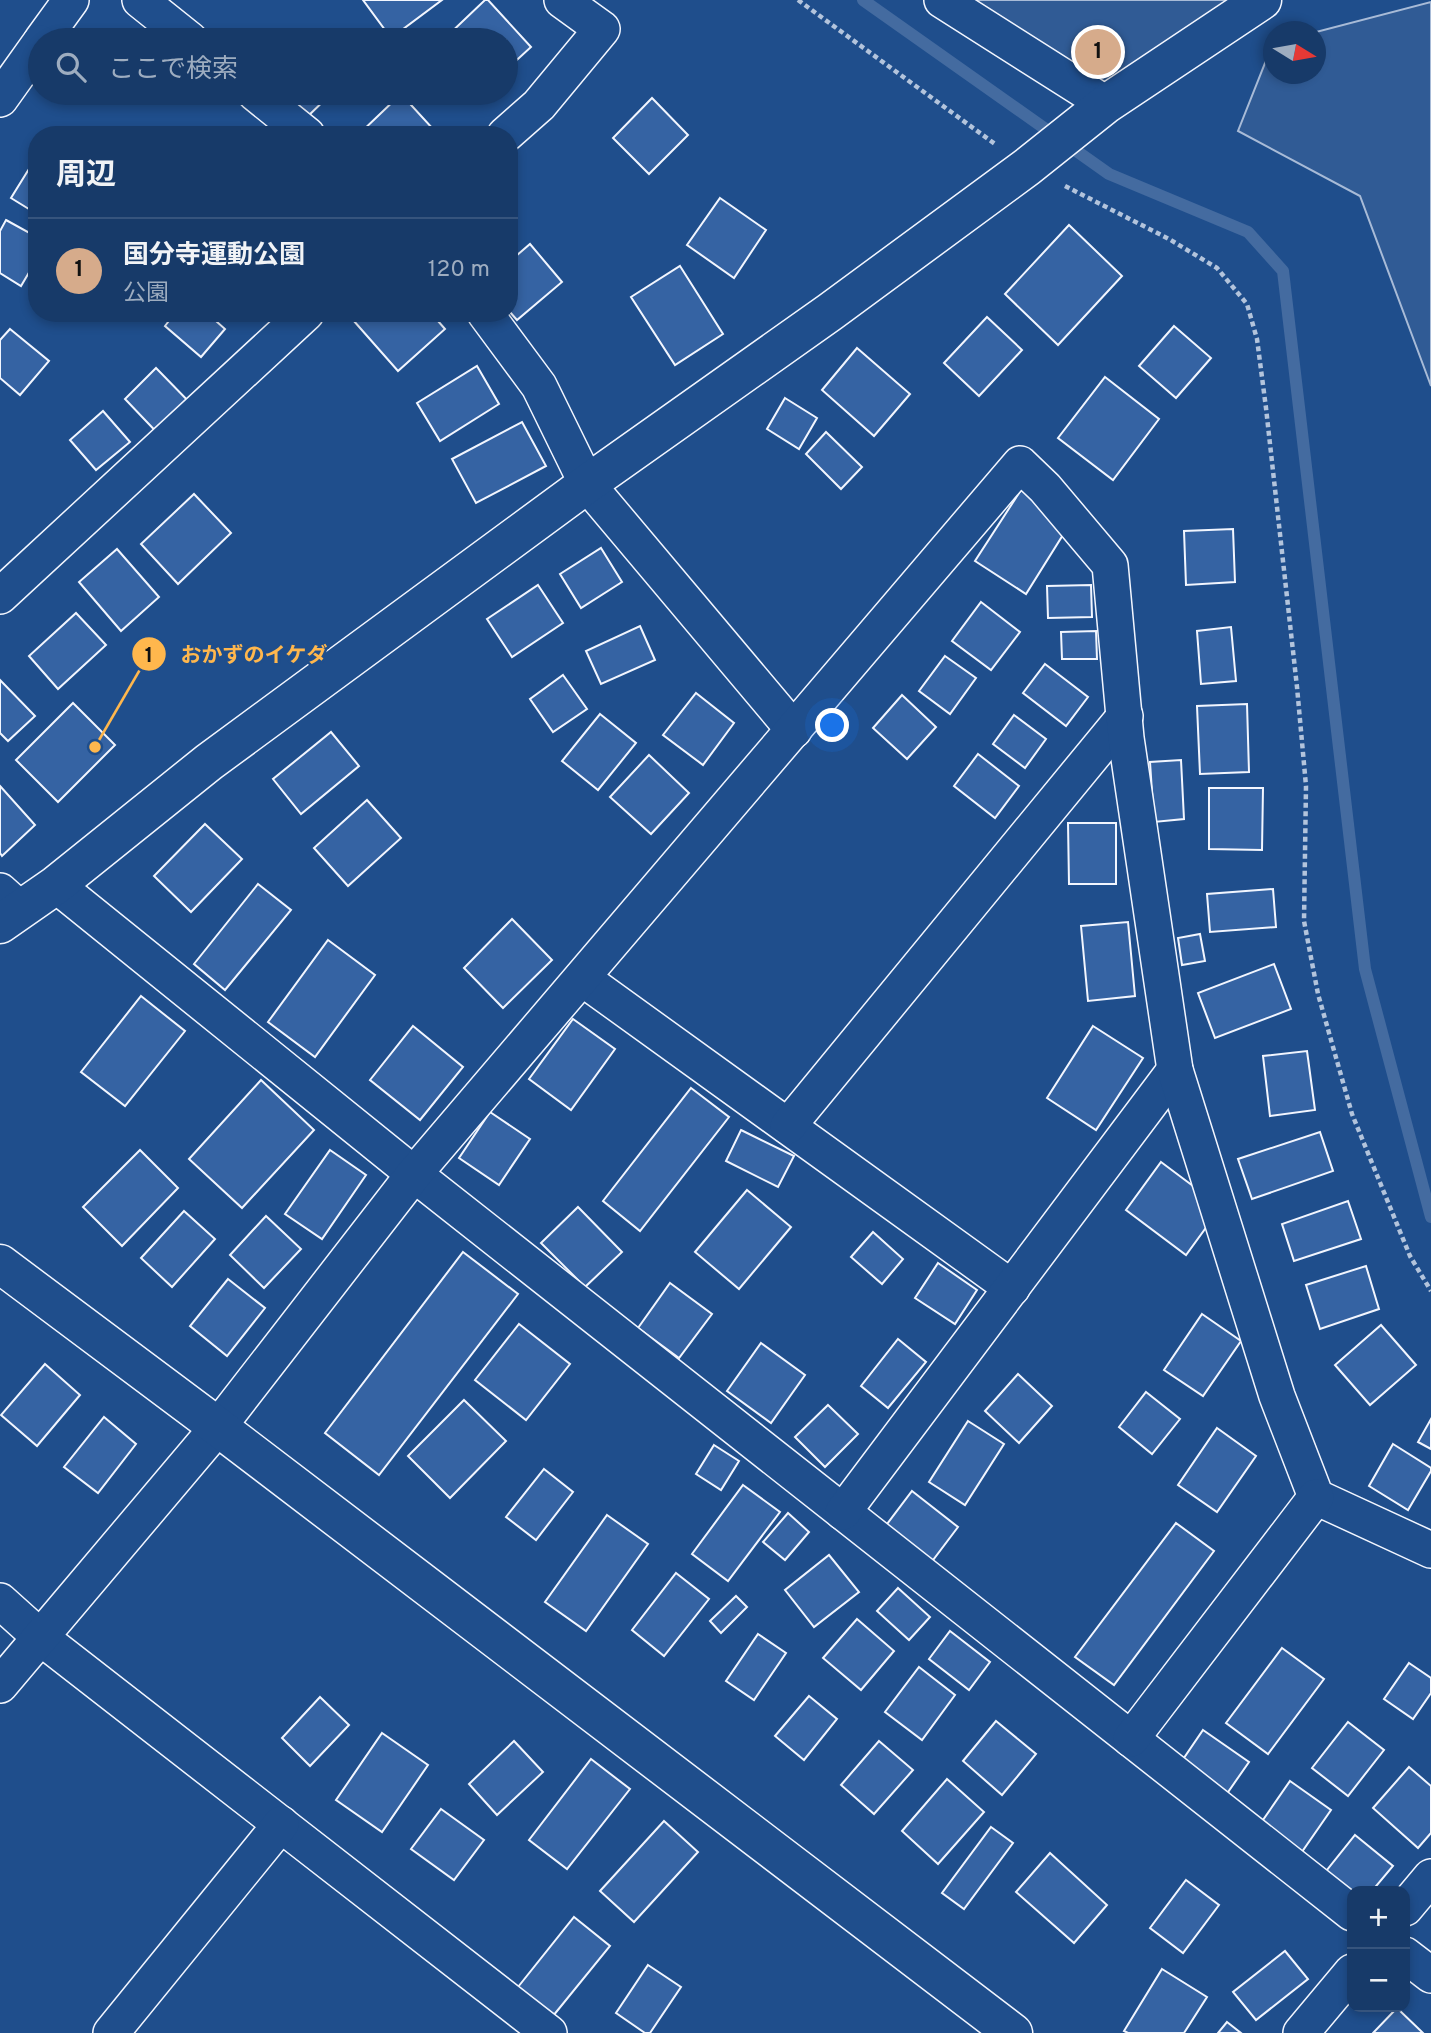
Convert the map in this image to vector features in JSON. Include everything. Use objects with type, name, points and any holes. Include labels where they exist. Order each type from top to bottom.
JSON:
[{"type":"street","points":[[51,28],[71,0]]},
{"type":"street","points":[[140,0],[175,28]]},
{"type":"street","points":[[515,126],[539,104],[602,29],[562,0]]},
{"type":"street","points":[[942,0],[1107,104]]},
{"type":"street","points":[[7,908],[56,885],[209,762],[587,484],[830,312],[1027,167],[1107,104],[1262,0]]},
{"type":"street","points":[[0,99],[28,60]]},
{"type":"street","points":[[270,105],[296,126]]},
{"type":"street","points":[[0,596],[296,322]]},
{"type":"street","points":[[492,322],[539,386],[587,484],[794,730]]},
{"type":"street","points":[[0,1685],[218,1427],[414,1174],[1020,464],[1045,488],[1110,565],[1125,716],[1175,1070],[1277,1396],[1316,1497],[1431,1550]]},
{"type":"street","points":[[788,1126],[1125,716]]},
{"type":"street","points":[[56,885],[414,1174],[1347,1909]]},
{"type":"street","points":[[582,978],[1012,1288]]},
{"type":"street","points":[[843,1512],[1175,1070]]},
{"type":"street","points":[[0,1264],[1013,2033]]},
{"type":"street","points":[[1131,1739],[1316,1497]]},
{"type":"street","points":[[0,1601],[40,1637],[281,1824],[529,2027]]},
{"type":"street","points":[[111,2033],[281,1824]]},
{"type":"street","points":[[1410,1902],[1431,1877]]},
{"type":"street","points":[[1410,1959],[1431,1975]]},
{"type":"street","points":[[1301,2033],[1347,1978]]},
{"type":"path","points":[[798,0],[1027,167],[1169,239],[1217,268],[1247,304],[1256,339],[1266,408],[1298,699],[1306,786],[1304,921],[1318,994],[1352,1114],[1410,1256],[1431,1291]]},
{"type":"shaded area","points":[[942,0],[1238,0],[1106,104]]},
{"type":"shaded area","points":[[1431,2],[1431,386],[1360,196],[1238,131],[1263,68],[1263,84],[1326,84],[1326,29]]},
{"type":"building","points":[[363,0],[442,0],[404,28],[384,28]]},
{"type":"building","points":[[488,0],[514,28],[456,28]]},
{"type":"building","points":[[518,33],[531,47],[518,59]]},
{"type":"building","points":[[652,98],[688,135],[649,174],[613,138]]},
{"type":"building","points":[[295,105],[320,105],[307,117]]},
{"type":"building","points":[[389,105],[411,105],[430,126],[367,126]]},
{"type":"building","points":[[28,171],[28,208],[11,198]]},
{"type":"building","points":[[720,198],[766,230],[734,278],[687,245]]},
{"type":"building","points":[[6,220],[28,232],[28,274],[21,286],[0,273],[0,231]]},
{"type":"building","points":[[1069,225],[1122,276],[1058,345],[1005,294]]},
{"type":"building","points":[[530,244],[562,282],[518,319],[518,254]]},
{"type":"building","points":[[680,266],[723,334],[675,365],[631,297]]},
{"type":"building","points":[[987,317],[1022,350],[979,396],[944,363]]},
{"type":"building","points":[[168,322],[217,322],[225,329],[201,357],[165,326]]},
{"type":"building","points":[[355,322],[439,322],[445,329],[398,371]]},
{"type":"building","points":[[1174,326],[1211,358],[1176,398],[1139,366]]},
{"type":"building","points":[[10,329],[49,361],[20,395],[0,378],[0,340]]},
{"type":"building","points":[[857,348],[910,394],[874,436],[822,390]]},
{"type":"building","points":[[477,366],[499,404],[440,441],[417,403]]},
{"type":"building","points":[[156,368],[198,411],[166,442],[125,399]]},
{"type":"building","points":[[1105,377],[1159,419],[1113,480],[1058,438]]},
{"type":"building","points":[[785,398],[817,418],[799,449],[767,429]]},
{"type":"building","points":[[103,411],[130,442],[96,470],[70,440]]},
{"type":"building","points":[[522,422],[546,466],[476,503],[452,459]]},
{"type":"building","points":[[826,432],[862,467],[841,489],[806,454]]},
{"type":"building","points":[[1021,490],[1071,522],[1026,594],[975,561]]},
{"type":"building","points":[[194,494],[231,533],[178,584],[141,544]]},
{"type":"building","points":[[1233,529],[1235,582],[1186,585],[1184,531]]},
{"type":"building","points":[[601,548],[622,582],[581,608],[560,574]]},
{"type":"building","points":[[117,549],[159,597],[121,631],[79,582]]},
{"type":"building","points":[[538,585],[563,623],[512,657],[487,619]]},
{"type":"building","points":[[1091,585],[1092,617],[1048,618],[1047,586]]},
{"type":"building","points":[[981,602],[1020,632],[991,670],[952,641]]},
{"type":"building","points":[[76,613],[106,645],[58,689],[29,656]]},
{"type":"building","points":[[640,626],[655,660],[601,684],[586,651]]},
{"type":"building","points":[[1231,627],[1236,681],[1201,684],[1197,631]]},
{"type":"building","points":[[1096,631],[1097,659],[1062,659],[1061,632]]},
{"type":"building","points":[[945,656],[976,678],[950,714],[919,691]]},
{"type":"building","points":[[1045,664],[1088,697],[1066,726],[1023,693]]},
{"type":"building","points":[[563,675],[587,709],[553,732],[530,699]]},
{"type":"building","points":[[0,680],[35,716],[8,741],[0,733]]},
{"type":"building","points":[[696,693],[734,723],[703,765],[663,735]]},
{"type":"building","points":[[902,695],[936,727],[907,759],[873,728]]},
{"type":"building","points":[[73,703],[115,745],[58,802],[16,760]]},
{"type":"building","points":[[1247,704],[1249,772],[1200,774],[1197,706]]},
{"type":"building","points":[[600,714],[636,743],[598,790],[562,761]]},
{"type":"building","points":[[1014,715],[1046,739],[1025,768],[993,744]]},
{"type":"building","points":[[331,732],[359,766],[301,814],[273,779]]},
{"type":"building","points":[[978,754],[1019,786],[995,818],[954,786]]},
{"type":"building","points":[[649,755],[689,793],[651,834],[610,797]]},
{"type":"building","points":[[1181,760],[1184,819],[1154,822],[1150,762]]},
{"type":"building","points":[[0,786],[35,825],[2,856],[0,853]]},
{"type":"building","points":[[1209,788],[1263,788],[1262,850],[1209,849]]},
{"type":"building","points":[[367,800],[401,838],[348,886],[314,848]]},
{"type":"building","points":[[1068,823],[1116,823],[1116,884],[1069,884]]},
{"type":"building","points":[[205,824],[242,859],[191,912],[154,876]]},
{"type":"building","points":[[258,884],[291,910],[225,990],[194,964]]},
{"type":"building","points":[[1273,889],[1276,927],[1210,932],[1207,894]]},
{"type":"building","points":[[512,919],[552,960],[503,1008],[464,968]]},
{"type":"building","points":[[1128,922],[1135,996],[1088,1001],[1081,926]]},
{"type":"building","points":[[1200,934],[1205,961],[1182,965],[1178,938]]},
{"type":"building","points":[[328,940],[375,975],[315,1057],[268,1022]]},
{"type":"building","points":[[1274,964],[1291,1009],[1215,1038],[1198,993]]},
{"type":"building","points":[[141,996],[185,1031],[125,1106],[81,1072]]},
{"type":"building","points":[[573,1019],[615,1049],[571,1110],[529,1079]]},
{"type":"building","points":[[413,1026],[463,1067],[420,1120],[370,1080]]},
{"type":"building","points":[[1093,1026],[1143,1058],[1096,1130],[1047,1098]]},
{"type":"building","points":[[1307,1051],[1315,1110],[1270,1116],[1263,1056]]},
{"type":"building","points":[[261,1080],[314,1130],[242,1208],[189,1159]]},
{"type":"building","points":[[691,1088],[729,1117],[640,1231],[603,1201]]},
{"type":"building","points":[[490,1112],[530,1139],[499,1185],[459,1158]]},
{"type":"building","points":[[741,1130],[794,1156],[778,1187],[726,1161]]},
{"type":"building","points":[[1320,1132],[1333,1171],[1252,1199],[1238,1159]]},
{"type":"building","points":[[140,1150],[178,1188],[122,1246],[83,1207]]},
{"type":"building","points":[[330,1150],[366,1175],[322,1239],[285,1214]]},
{"type":"building","points":[[1161,1162],[1221,1207],[1186,1255],[1126,1210]]},
{"type":"building","points":[[747,1190],[791,1227],[739,1289],[695,1252]]},
{"type":"building","points":[[1348,1201],[1361,1239],[1294,1261],[1282,1224]]},
{"type":"building","points":[[578,1207],[622,1252],[585,1287],[541,1243]]},
{"type":"building","points":[[184,1211],[215,1239],[172,1287],[141,1258]]},
{"type":"building","points":[[266,1216],[301,1249],[264,1288],[230,1255]]},
{"type":"building","points":[[873,1232],[903,1259],[882,1284],[851,1257]]},
{"type":"building","points":[[463,1252],[518,1294],[379,1475],[325,1433]]},
{"type":"building","points":[[938,1263],[977,1290],[955,1324],[915,1298]]},
{"type":"building","points":[[1366,1266],[1379,1309],[1320,1329],[1306,1285]]},
{"type":"building","points":[[228,1279],[265,1308],[227,1356],[190,1326]]},
{"type":"building","points":[[670,1283],[712,1314],[679,1358],[638,1328]]},
{"type":"building","points":[[1202,1314],[1241,1341],[1203,1396],[1164,1370]]},
{"type":"building","points":[[519,1324],[570,1364],[526,1420],[475,1380]]},
{"type":"building","points":[[1381,1325],[1416,1365],[1370,1405],[1335,1365]]},
{"type":"building","points":[[898,1339],[926,1362],[888,1408],[861,1386]]},
{"type":"building","points":[[761,1343],[805,1375],[771,1423],[727,1391]]},
{"type":"building","points":[[45,1364],[80,1395],[37,1446],[1,1415]]},
{"type":"building","points":[[1018,1374],[1052,1406],[1019,1443],[985,1411]]},
{"type":"building","points":[[1146,1392],[1180,1419],[1152,1454],[1119,1427]]},
{"type":"building","points":[[464,1400],[506,1441],[450,1498],[408,1456]]},
{"type":"building","points":[[828,1405],[858,1434],[825,1467],[795,1437]]},
{"type":"building","points":[[104,1417],[136,1444],[98,1493],[64,1467]]},
{"type":"building","points":[[1431,1419],[1431,1449],[1418,1442]]},
{"type":"building","points":[[968,1421],[1004,1444],[965,1505],[929,1482]]},
{"type":"building","points":[[1217,1428],[1256,1456],[1217,1512],[1178,1485]]},
{"type":"building","points":[[1393,1444],[1431,1468],[1408,1510],[1369,1486]]},
{"type":"building","points":[[714,1445],[739,1461],[721,1490],[696,1474]]},
{"type":"building","points":[[544,1469],[573,1492],[536,1540],[506,1517]]},
{"type":"building","points":[[743,1485],[780,1512],[728,1581],[692,1554]]},
{"type":"building","points":[[912,1491],[958,1527],[930,1564],[884,1528]]},
{"type":"building","points":[[788,1513],[809,1532],[785,1560],[763,1542]]},
{"type":"building","points":[[607,1515],[648,1544],[586,1631],[545,1602]]},
{"type":"building","points":[[1176,1523],[1214,1551],[1114,1685],[1075,1657]]},
{"type":"building","points":[[829,1555],[859,1592],[814,1627],[785,1590]]},
{"type":"building","points":[[676,1573],[709,1599],[664,1656],[632,1630]]},
{"type":"building","points":[[898,1588],[930,1617],[909,1640],[877,1611]]},
{"type":"building","points":[[736,1596],[747,1607],[721,1633],[710,1621]]},
{"type":"building","points":[[857,1619],[894,1651],[861,1690],[823,1658]]},
{"type":"building","points":[[950,1631],[990,1662],[969,1690],[929,1659]]},
{"type":"building","points":[[758,1634],[786,1653],[754,1700],[726,1681]]},
{"type":"building","points":[[1282,1648],[1324,1679],[1268,1754],[1226,1723]]},
{"type":"building","points":[[1409,1663],[1431,1678],[1431,1693],[1413,1719],[1384,1699]]},
{"type":"building","points":[[919,1667],[955,1695],[922,1740],[885,1712]]},
{"type":"building","points":[[809,1696],[837,1719],[804,1760],[775,1736]]},
{"type":"building","points":[[320,1697],[349,1725],[310,1766],[282,1738]]},
{"type":"building","points":[[996,1721],[1036,1754],[1002,1795],[963,1761]]},
{"type":"building","points":[[1348,1722],[1384,1750],[1348,1796],[1312,1768]]},
{"type":"building","points":[[1203,1730],[1249,1762],[1219,1805],[1173,1774]]},
{"type":"building","points":[[382,1733],[428,1765],[382,1832],[336,1800]]},
{"type":"building","points":[[514,1741],[543,1772],[497,1815],[469,1784]]},
{"type":"building","points":[[879,1741],[913,1770],[874,1814],[841,1785]]},
{"type":"building","points":[[591,1759],[630,1789],[567,1869],[529,1840]]},
{"type":"building","points":[[1409,1767],[1431,1786],[1431,1833],[1418,1848],[1373,1808]]},
{"type":"building","points":[[947,1779],[984,1812],[938,1864],[902,1831]]},
{"type":"building","points":[[1290,1781],[1331,1810],[1290,1869],[1249,1840]]},
{"type":"building","points":[[441,1809],[484,1840],[454,1880],[411,1849]]},
{"type":"building","points":[[664,1821],[698,1852],[634,1922],[600,1891]]},
{"type":"building","points":[[991,1827],[1013,1843],[964,1909],[942,1893]]},
{"type":"building","points":[[1355,1835],[1393,1866],[1376,1886],[1347,1886],[1347,1888],[1323,1875]]},
{"type":"building","points":[[1050,1853],[1107,1905],[1074,1943],[1016,1892]]},
{"type":"building","points":[[1186,1880],[1219,1905],[1183,1953],[1150,1928]]},
{"type":"building","points":[[574,1917],[610,1946],[553,2016],[518,1987]]},
{"type":"building","points":[[1285,1951],[1308,1979],[1256,2020],[1233,1992]]},
{"type":"building","points":[[648,1965],[681,1987],[650,2033],[645,2033],[616,2013]]},
{"type":"building","points":[[1162,1969],[1207,1997],[1184,2033],[1124,2031]]},
{"type":"building","points":[[1393,2012],[1401,2012],[1423,2033],[1373,2033]]},
{"type":"building","points":[[1227,2022],[1241,2033],[1218,2033]]},
{"type":"waterway","points":[[863,0],[1109,174],[1248,232],[1283,271],[1365,969],[1431,1217]]},
{"type":"place","name":"国分寺運動公園","points":[[1098,52]]},
{"type":"place","name":"おかずのイケダ","points":[[95,747]]}]
